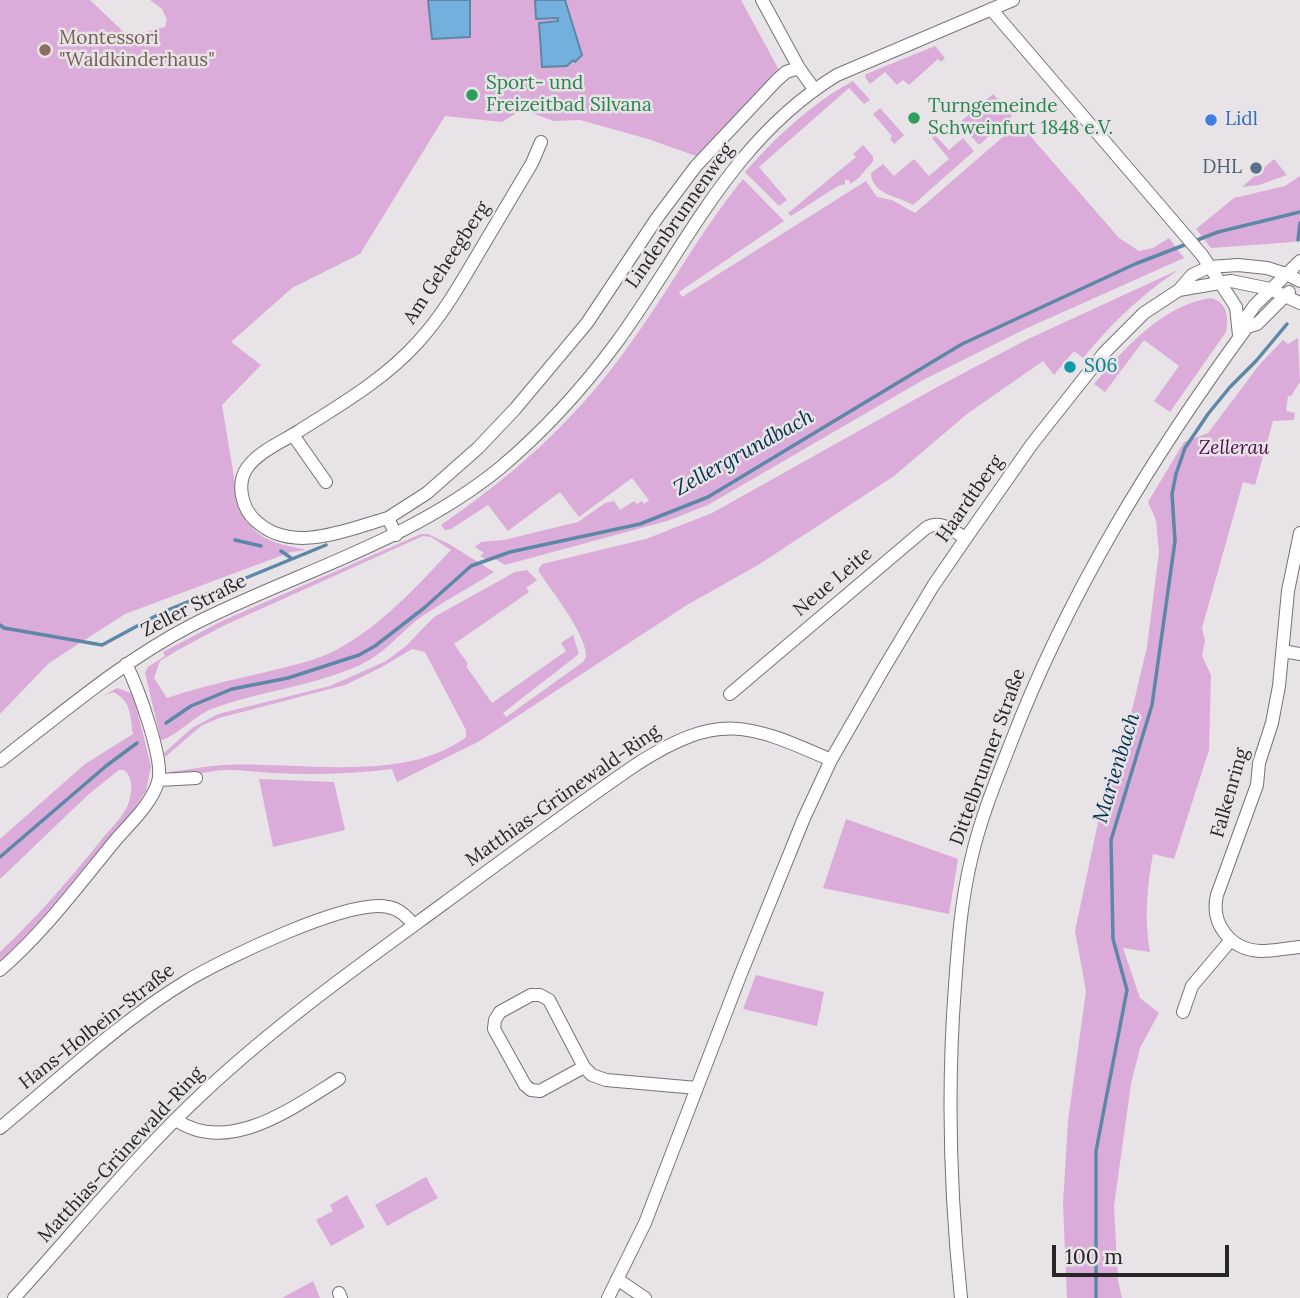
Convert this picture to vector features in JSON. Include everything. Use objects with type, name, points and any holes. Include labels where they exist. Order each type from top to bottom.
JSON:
[{"type":"street","points":[[762,0],[799,68],[814,89]]},
{"type":"street","name":"Lindenbrunnenweg","points":[[425,519],[498,469],[539,432],[580,389],[623,332],[729,173],[776,121],[814,89],[852,68],[1013,0]]},
{"type":"street","points":[[991,9],[1186,235],[1236,307],[1238,339]]},
{"type":"street","name":"Lindenbrunnenweg","points":[[388,518],[427,493],[478,448],[514,409],[587,323],[657,218],[696,166],[777,80],[786,72],[799,68]]},
{"type":"street","name":"Am Geheegberg","points":[[388,518],[316,537],[298,538],[273,532],[254,519],[248,510],[241,490],[245,472],[254,461],[385,373],[419,341],[457,288],[532,163],[541,142]]},
{"type":"street","name":"Dittelbrunner Straße","points":[[961,1298],[950,1173],[951,1030],[960,922],[971,859],[980,828],[1033,684],[1078,592],[1147,471],[1247,327],[1248,315],[1270,289],[1300,261]]},
{"type":"street","points":[[1209,267],[1256,266],[1286,274],[1300,281]]},
{"type":"street","name":"Haardtberg","points":[[831,760],[927,597],[1032,444],[1104,353],[1144,313],[1179,290],[1192,275],[1209,267]]},
{"type":"street","points":[[1218,281],[1270,289],[1300,303]]},
{"type":"street","name":"Haardtberg","points":[[1179,290],[1201,288],[1218,281]]},
{"type":"street","name":"Dittelbrunner Straße","points":[[1247,327],[1257,324],[1300,281]]},
{"type":"street","points":[[293,435],[326,482]]},
{"type":"street","points":[[388,518],[396,535]]},
{"type":"street","name":"Zeller Straße","points":[[0,761],[126,664],[162,641],[396,535],[425,519]]},
{"type":"street","name":"Neue Leite","points":[[730,694],[926,528],[941,524],[966,538]]},
{"type":"street","name":"Falkenring","points":[[1231,940],[1219,925],[1215,904],[1257,785],[1259,763],[1276,702],[1288,591],[1299,540]]},
{"type":"street","points":[[1283,651],[1300,654]]},
{"type":"street","points":[[0,970],[40,931],[83,881],[141,810],[159,780],[159,768],[142,701],[126,664]]},
{"type":"street","name":"Matthias-Grünewald-Ring","points":[[14,1298],[112,1186],[176,1120],[286,1020],[636,764],[687,736],[712,730],[748,729],[778,736],[831,760]]},
{"type":"street","points":[[608,1298],[645,1223],[788,856],[831,760]]},
{"type":"street","points":[[159,780],[196,778]]},
{"type":"street","name":"Hans-Holbein-Straße","points":[[0,1128],[139,1015],[184,983],[242,952],[298,928],[362,908],[387,906],[403,913],[414,925]]},
{"type":"street","points":[[1183,1012],[1192,986],[1231,940],[1261,951],[1300,947]]},
{"type":"street","points":[[584,1067],[540,1091],[531,1090],[525,1085],[494,1029],[495,1020],[500,1012],[531,995],[540,995],[549,1000],[584,1067],[592,1075],[606,1080],[697,1088]]},
{"type":"street","points":[[176,1120],[202,1133],[243,1129],[277,1116],[340,1079]]},
{"type":"street","points":[[617,1279],[645,1298]]},
{"type":"green space","points":[[0,0],[90,0],[131,39],[137,34],[165,27],[167,20],[162,9],[150,0],[741,0],[779,70],[696,156],[580,120],[554,121],[520,111],[502,122],[445,116],[360,254],[292,288],[231,342],[261,365],[222,405],[239,507],[258,533],[274,542],[306,550],[291,552],[125,614],[49,663],[0,714]]},
{"type":"green space","points":[[935,46],[945,58],[941,62],[938,59],[909,85],[903,80],[897,85],[885,72],[870,84],[865,77],[866,74]]},
{"type":"green space","points":[[853,81],[870,100],[864,104],[849,88],[759,167],[787,200],[779,206],[745,172],[795,122]]},
{"type":"green space","points":[[993,94],[1012,116],[979,145],[959,123]]},
{"type":"green space","points":[[880,108],[904,135],[894,144],[890,139],[892,136],[873,114]]},
{"type":"green space","points":[[1019,123],[1119,238],[1139,251],[1153,248],[1169,238],[1184,258],[1025,329],[923,380],[708,505],[667,521],[505,565],[495,559],[490,561],[480,556],[484,553],[475,547],[481,542],[504,540],[578,522],[605,503],[614,501],[620,510],[634,501],[637,504],[642,501],[644,504],[649,500],[632,478],[579,517],[560,492],[508,531],[488,505],[451,529],[445,530],[441,525],[516,468],[582,404],[638,333],[711,222],[743,179],[784,221],[679,292],[682,297],[866,181],[877,197],[892,200],[915,213]]},
{"type":"green space","points":[[935,135],[949,150],[963,138],[974,151],[913,205],[876,186],[871,173],[883,164],[894,176],[914,159],[929,176],[949,159],[932,138]]},
{"type":"green space","points":[[863,145],[873,156],[873,162],[857,179],[850,184],[849,180],[845,180],[845,184],[791,216],[788,213],[856,157],[853,154]]},
{"type":"green space","points":[[1274,159],[1287,175],[1259,185],[1242,187]]},
{"type":"green space","points":[[1300,176],[1300,239],[1294,242],[1211,248],[1196,229],[1234,198],[1285,186]]},
{"type":"green space","points":[[1178,270],[1127,311],[1083,358],[1074,351],[1054,375],[1043,361],[967,414],[894,476],[758,565],[687,605],[478,742],[397,782],[392,769],[317,774],[229,770],[170,777],[169,772],[223,765],[381,765],[412,761],[441,752],[466,737],[466,730],[425,652],[412,649],[345,685],[219,718],[201,726],[165,757],[164,753],[192,728],[218,714],[330,686],[386,661],[406,646],[434,617],[515,572],[527,570],[537,580],[526,588],[529,592],[454,644],[468,664],[466,666],[492,703],[566,651],[561,643],[573,635],[579,654],[503,713],[506,717],[583,662],[586,657],[575,625],[538,570],[542,564],[646,539],[712,513],[1026,340]]},
{"type":"green space","points":[[1211,298],[1221,303],[1226,311],[1226,332],[1170,412],[1154,401],[1179,366],[1144,340],[1105,392],[1094,384],[1145,330],[1176,309]]},
{"type":"green space","name":"Zellerau","points":[[1298,338],[1300,382],[1291,396],[1288,396],[1286,411],[1295,413],[1294,420],[1273,421],[1255,485],[1243,482],[1202,628],[1205,641],[1202,656],[1211,675],[1209,750],[1174,859],[1153,854],[1147,903],[1150,952],[1123,948],[1140,998],[1159,1013],[1140,1048],[1131,1084],[1114,1206],[1118,1280],[1122,1298],[1067,1298],[1063,1204],[1068,1121],[1086,991],[1075,931],[1099,818],[1132,710],[1147,647],[1159,552],[1156,520],[1148,502],[1184,442],[1208,433],[1260,364],[1283,340],[1288,344]]},
{"type":"green space","points":[[421,534],[428,534],[449,544],[494,572],[426,613],[383,651],[358,666],[323,679],[214,708],[161,740],[145,673],[148,667],[165,656],[163,652],[222,621]],"holes":[[[423,536],[431,537],[451,550],[384,617],[338,649],[303,663],[167,698],[154,678],[160,661],[223,626]]]},
{"type":"green space","points":[[117,688],[131,693],[135,702],[151,766],[146,791],[130,815],[39,923],[0,962],[0,952],[65,883],[128,805],[131,782],[124,770],[119,770],[89,794],[0,879],[0,839],[85,764],[133,734],[129,710],[124,700],[113,692],[103,696]]},
{"type":"green space","points":[[259,779],[334,782],[345,830],[273,847]]},
{"type":"green space","points":[[846,819],[958,859],[949,914],[823,888]]},
{"type":"green space","points":[[756,975],[824,992],[817,1026],[743,1009]]},
{"type":"green space","points":[[426,1177],[438,1198],[387,1226],[375,1205]]},
{"type":"green space","points":[[347,1195],[365,1227],[331,1246],[316,1220],[333,1211],[330,1205]]},
{"type":"green space","points":[[313,1281],[320,1298],[282,1298]]},
{"type":"water","points":[[428,0],[470,0],[470,37],[432,39]]},
{"type":"water","points":[[535,0],[565,0],[582,55],[575,62],[573,60],[567,66],[542,67],[539,23],[558,21],[558,18],[536,19]]},
{"type":"waterway","name":"Zellergrundbach","points":[[166,723],[191,706],[232,689],[288,678],[359,655],[424,608],[471,566],[510,552],[640,524],[708,497],[962,344],[1135,264],[1218,232],[1300,212]]},
{"type":"waterway","name":"Marienbach","points":[[1298,240],[1300,223]]},
{"type":"waterway","name":"Marienbach","points":[[1096,1298],[1096,1151],[1127,990],[1113,939],[1111,840],[1152,705],[1175,541],[1172,494],[1185,448],[1230,387],[1287,324]]},
{"type":"waterway","points":[[235,540],[261,546]]},
{"type":"waterway","points":[[0,625],[4,628],[102,645],[163,612],[326,545]]},
{"type":"waterway","points":[[281,551],[291,558]]},
{"type":"waterway","name":"Zellergrundbach","points":[[0,857],[106,766],[137,743]]},
{"type":"place","name":"Montessori \"Waldkinderhaus\"","points":[[45,50]]},
{"type":"place","name":"Sport- und Freizeitbad Silvana","points":[[472,95]]},
{"type":"place","name":"Turngemeinde Schweinfurt 1848 e.V.","points":[[914,118]]},
{"type":"place","name":"Lidl","points":[[1211,120]]},
{"type":"place","name":"DHL","points":[[1256,168]]},
{"type":"place","name":"S06","points":[[1070,367]]}]
